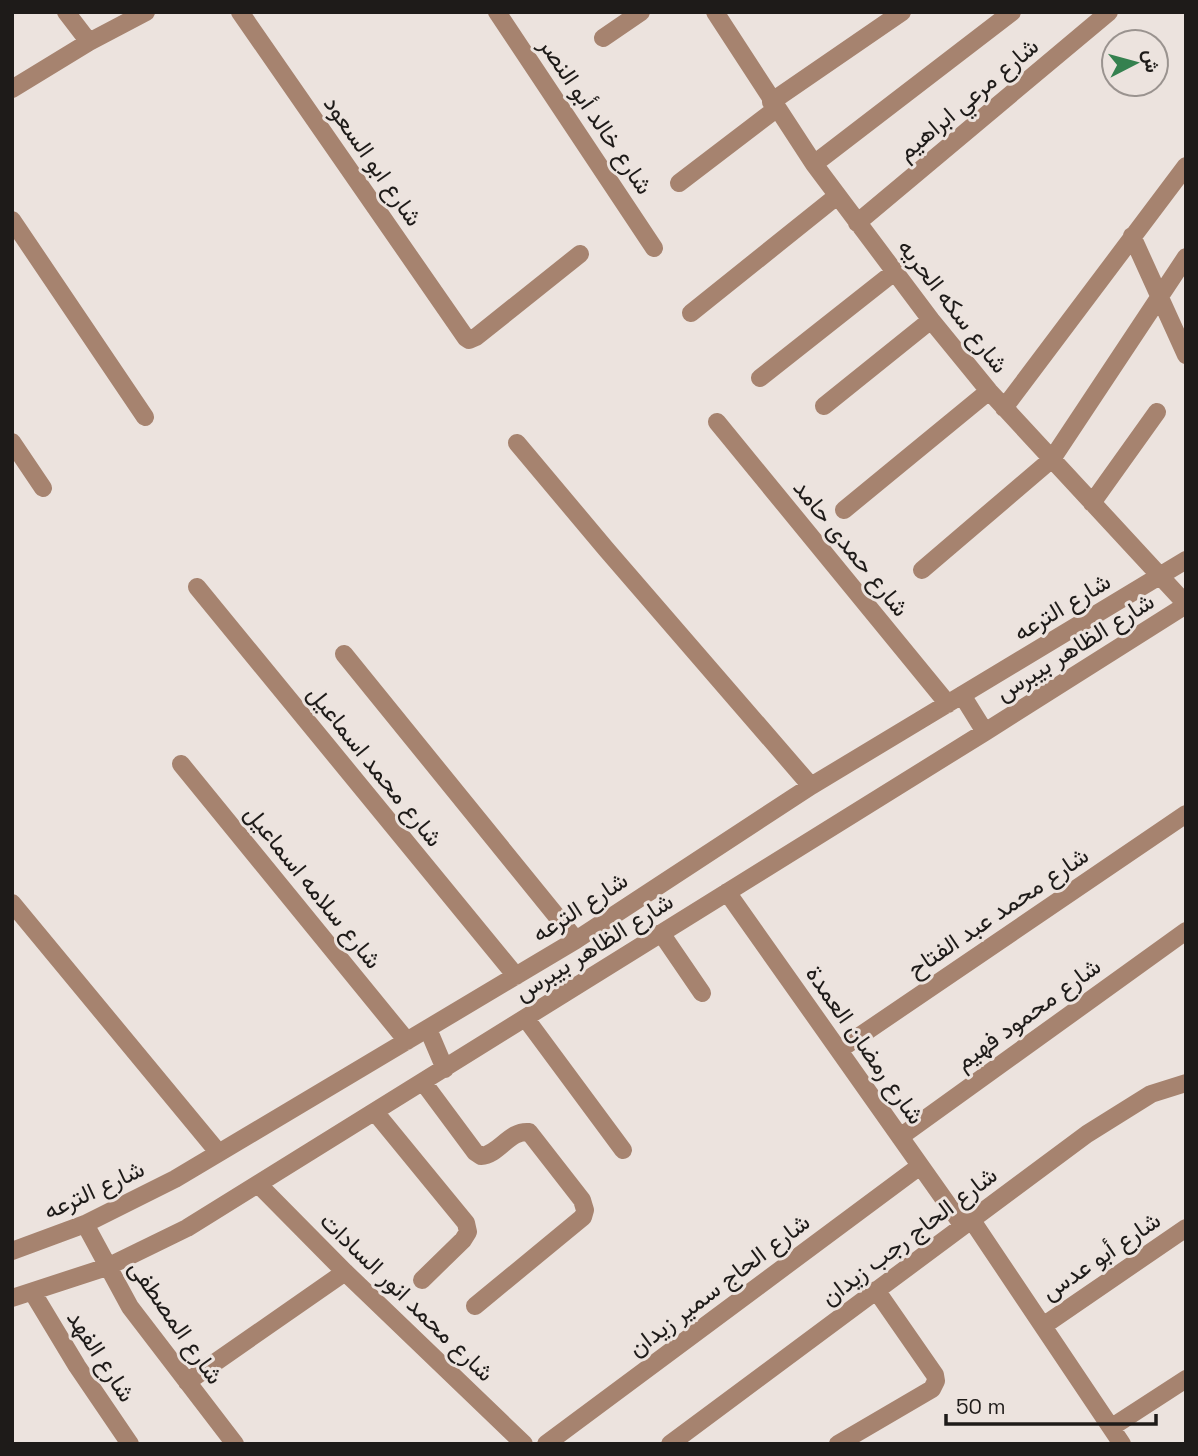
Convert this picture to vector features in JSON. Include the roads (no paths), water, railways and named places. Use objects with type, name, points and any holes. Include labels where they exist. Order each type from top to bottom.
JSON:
[{"type":"street","points":[[66,12],[89,42]]},
{"type":"street","points":[[12,89],[89,42],[146,12]]},
{"type":"street","name":"شارع ابو السعود","points":[[240,12],[466,338],[469,340],[476,337],[580,254]]},
{"type":"street","name":"شارع خالد أبو النصر","points":[[497,12],[654,248]]},
{"type":"street","points":[[603,38],[619,18],[641,12]]},
{"type":"street","name":"شارع سكه الحريه","points":[[715,12],[814,164],[931,320],[1004,408],[1186,605]]},
{"type":"street","points":[[679,183],[774,106],[902,12]]},
{"type":"street","points":[[814,164],[1012,12]]},
{"type":"street","name":"شارع مرعي ابراهيم","points":[[857,223],[1109,12]]},
{"type":"street","points":[[1004,408],[1186,166]]},
{"type":"street","points":[[691,313],[837,196]]},
{"type":"street","points":[[12,220],[145,417]]},
{"type":"street","points":[[1132,236],[1186,355]]},
{"type":"street","points":[[922,570],[1052,459],[1186,257]]},
{"type":"street","points":[[760,378],[894,273]]},
{"type":"street","points":[[824,406],[931,320]]},
{"type":"street","points":[[844,510],[989,391]]},
{"type":"street","points":[[1092,503],[1157,412]]},
{"type":"street","name":"شارع حمدى حامد","points":[[717,422],[985,732]]},
{"type":"street","points":[[12,442],[43,488]]},
{"type":"street","points":[[517,443],[811,786]]},
{"type":"street","name":"شارع الترعه","points":[[12,1251],[85,1224],[131,1203],[428,1029],[576,940],[811,786],[1186,560]]},
{"type":"street","name":"شارع محمد اسماعيل","points":[[197,587],[516,976]]},
{"type":"street","name":"شارع الظاهر بيبرس","points":[[12,1298],[107,1267],[187,1228],[1186,605]]},
{"type":"street","points":[[344,654],[576,940]]},
{"type":"street","name":"شارع سلامه اسماعيل","points":[[181,764],[407,1041]]},
{"type":"street","name":"شارع محمد عبد الفتاح","points":[[839,1051],[1186,814]]},
{"type":"street","name":"شارع رمضان العمدة","points":[[727,892],[920,1166],[967,1223],[1043,1325],[1122,1444]]},
{"type":"street","points":[[12,903],[219,1152]]},
{"type":"street","name":"شارع محمود فهيم","points":[[900,1137],[1186,931]]},
{"type":"street","points":[[661,933],[702,993]]},
{"type":"street","points":[[526,1019],[623,1150]]},
{"type":"street","points":[[428,1029],[445,1069]]},
{"type":"street","points":[[423,1082],[475,1152],[481,1156],[488,1156],[518,1133],[528,1132],[582,1200],[586,1210],[583,1217],[475,1306]]},
{"type":"street","name":"شارع الحاج رجب زيدان","points":[[670,1444],[1129,1106],[1151,1094],[1186,1083]]},
{"type":"street","points":[[375,1112],[466,1223],[468,1232],[463,1240],[422,1280]]},
{"type":"street","name":"شارع الحاج سمير زيدان","points":[[547,1444],[920,1166]]},
{"type":"street","name":"شارع محمد انور السادات","points":[[258,1184],[345,1272],[524,1444]]},
{"type":"street","name":"شارع المصطفى","points":[[85,1224],[130,1307],[234,1444]]},
{"type":"street","name":"شارع أبو عدس","points":[[1043,1325],[1186,1228]]},
{"type":"street","points":[[187,1382],[345,1272]]},
{"type":"street","points":[[838,1444],[932,1389],[936,1381],[935,1375],[876,1290]]},
{"type":"street","name":"شارع الفهد","points":[[33,1293],[77,1366],[130,1444]]},
{"type":"street","points":[[1112,1427],[1186,1379]]}]
